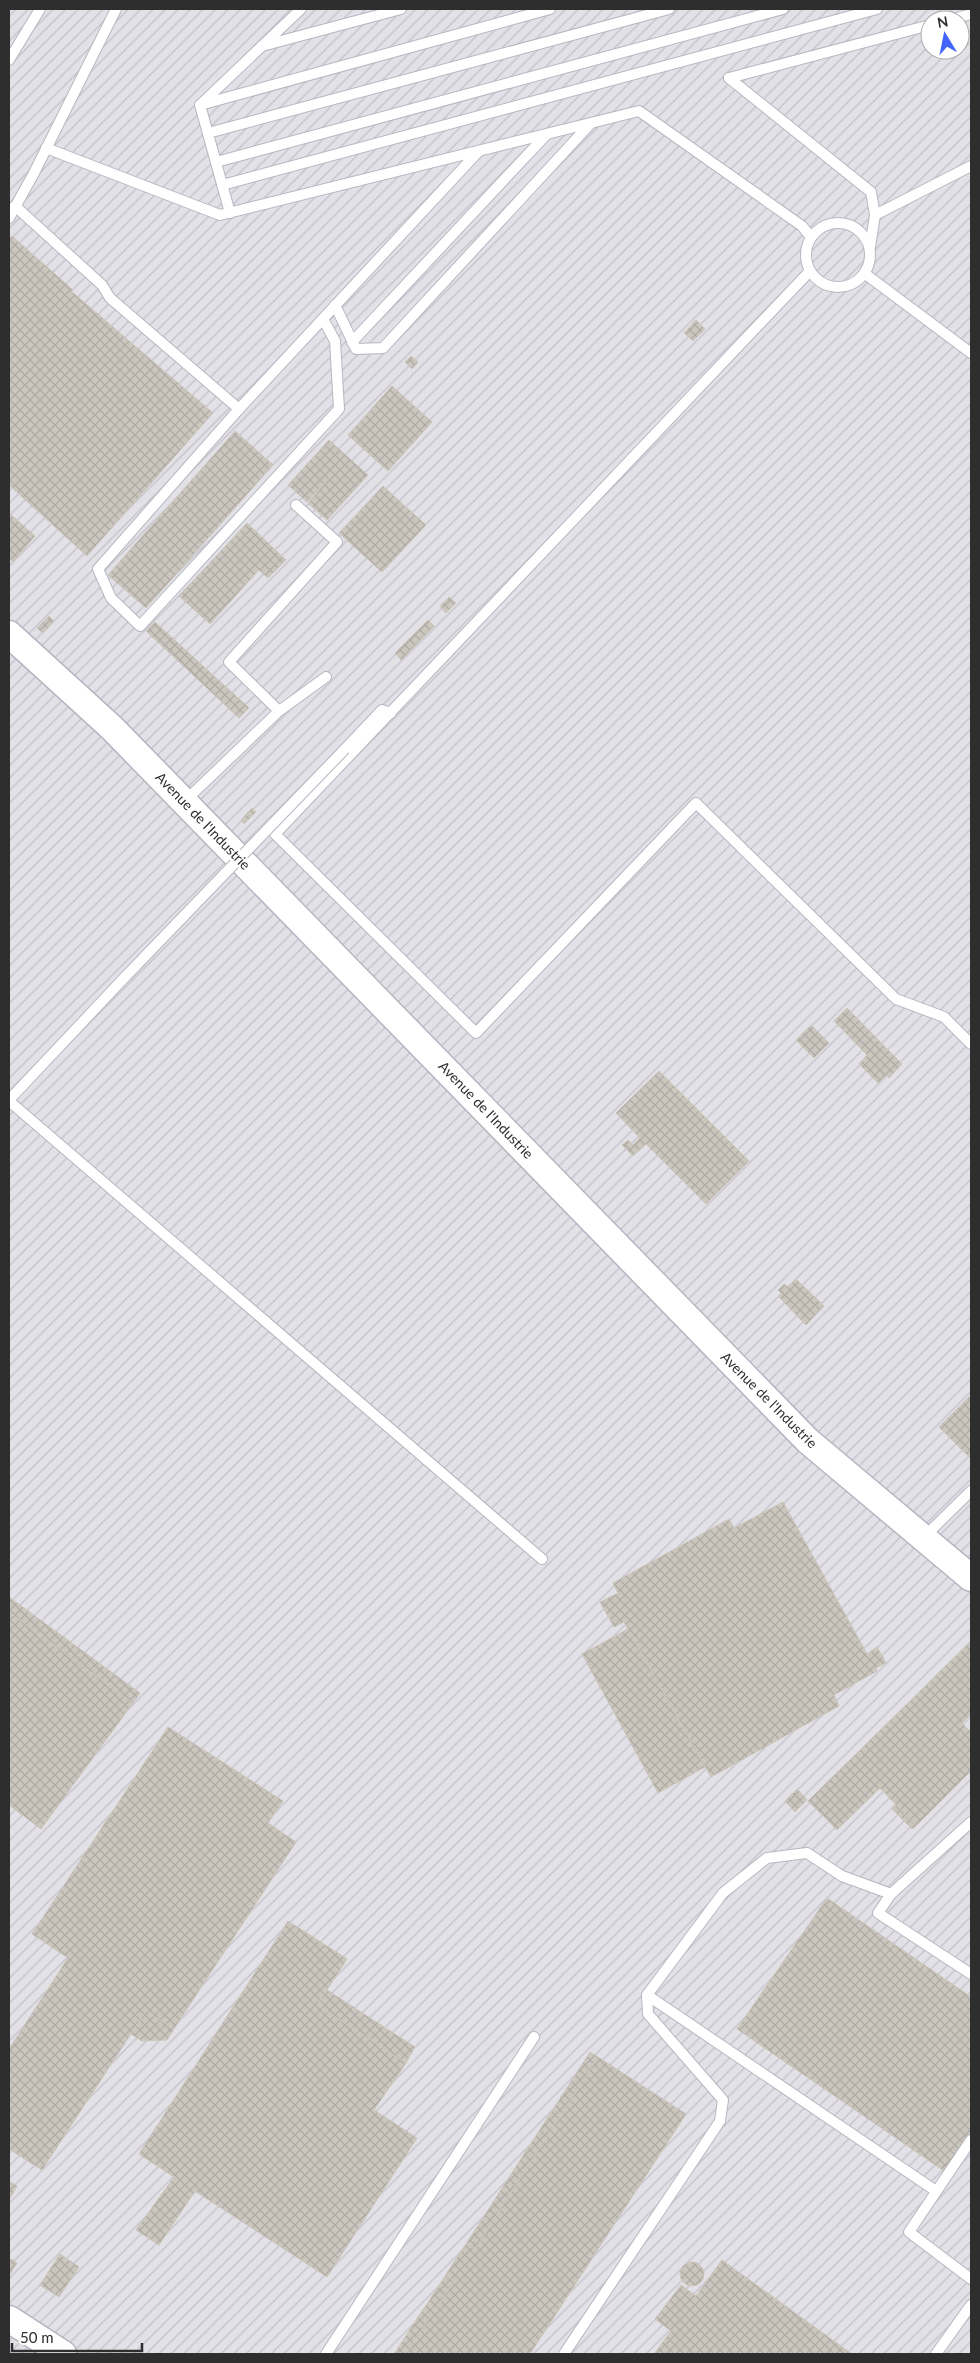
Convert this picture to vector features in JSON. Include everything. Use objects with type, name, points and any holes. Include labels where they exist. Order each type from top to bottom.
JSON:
[{"type":"street","name":"Avenue de l'Industrie","points":[[9,634],[112,728],[808,1440],[971,1578]]},
{"type":"street","points":[[9,2319],[63,2354]]},
{"type":"lane","points":[[9,60],[40,9]]},
{"type":"lane","points":[[9,218],[116,9]]},
{"type":"lane","points":[[200,105],[301,9]]},
{"type":"lane","points":[[261,47],[401,9]]},
{"type":"lane","points":[[200,105],[550,9]]},
{"type":"lane","points":[[208,133],[669,9]]},
{"type":"lane","points":[[216,162],[783,9]]},
{"type":"lane","points":[[222,185],[877,9]]},
{"type":"lane","points":[[870,248],[860,232],[844,223],[825,225],[811,237],[805,254],[810,272],[823,285],[841,288],[858,281],[869,266],[875,215],[871,192],[729,78],[920,28]]},
{"type":"lane","points":[[200,105],[230,213]]},
{"type":"lane","points":[[46,148],[220,215],[639,111],[802,226],[811,237]]},
{"type":"lane","points":[[335,305],[356,350],[383,348],[590,123]]},
{"type":"lane","points":[[352,342],[546,134]]},
{"type":"lane","points":[[323,318],[335,340],[339,409],[140,626],[111,598],[98,569],[238,409],[335,305],[479,151]]},
{"type":"lane","points":[[875,215],[971,166]]},
{"type":"lane","points":[[12,209],[102,285],[110,298],[238,409]]},
{"type":"lane","points":[[810,272],[275,834],[476,1033],[696,803],[896,999],[944,1017],[971,1044]]},
{"type":"lane","points":[[864,273],[971,353]]},
{"type":"lane","points":[[280,711],[229,662],[336,542],[296,505]]},
{"type":"lane","points":[[184,802],[280,711],[326,677]]},
{"type":"lane","points":[[391,712],[382,710],[9,1100],[542,1559]]},
{"type":"lane","points":[[923,1538],[971,1491]]},
{"type":"lane","points":[[971,1822],[891,1894],[878,1914],[971,1974]]},
{"type":"lane","points":[[564,2354],[720,2121],[723,2100],[648,2014],[647,1995],[723,1893],[767,1858],[807,1853],[842,1876],[891,1894]]},
{"type":"lane","points":[[647,1995],[936,2191]]},
{"type":"lane","points":[[326,2354],[534,2037]]},
{"type":"lane","points":[[971,2140],[909,2232],[971,2279]]},
{"type":"lane","points":[[936,2354],[971,2304]]},
{"type":"shaded area","points":[[9,9],[971,9],[971,2354],[9,2354]]},
{"type":"building","points":[[12,236],[73,290],[71,291],[213,413],[87,556],[9,485],[9,239]]},
{"type":"building","points":[[696,320],[705,329],[693,341],[684,333]]},
{"type":"building","points":[[411,356],[418,362],[412,369],[405,362]]},
{"type":"building","points":[[392,386],[432,422],[388,471],[348,435]]},
{"type":"building","points":[[235,431],[273,465],[146,608],[108,575]]},
{"type":"building","points":[[329,440],[368,475],[327,520],[308,503],[330,477],[307,502],[288,485]]},
{"type":"building","points":[[383,486],[426,525],[382,572],[339,533]]},
{"type":"building","points":[[9,513],[35,536],[13,562],[9,558]]},
{"type":"building","points":[[247,523],[286,560],[268,578],[259,570],[210,624],[179,596]]},
{"type":"building","points":[[449,597],[456,603],[446,613],[440,606]]},
{"type":"building","points":[[49,616],[54,621],[43,633],[37,628]]},
{"type":"building","points":[[428,620],[434,626],[401,660],[395,653]]},
{"type":"building","points":[[155,622],[249,708],[239,718],[146,631]]},
{"type":"building","points":[[252,808],[256,812],[244,824],[241,820]]},
{"type":"building","points":[[847,1008],[902,1064],[889,1078],[886,1075],[878,1083],[859,1064],[867,1055],[834,1021]]},
{"type":"building","points":[[811,1025],[829,1043],[814,1058],[796,1040]]},
{"type":"building","points":[[659,1071],[749,1161],[706,1204],[646,1144],[633,1156],[622,1145],[628,1140],[633,1145],[640,1138],[616,1113]]},
{"type":"building","points":[[796,1279],[824,1306],[806,1325],[779,1297],[782,1294],[778,1290],[784,1284],[788,1287]]},
{"type":"building","points":[[971,1395],[971,1459],[939,1427]]},
{"type":"building","points":[[783,1502],[867,1654],[877,1647],[886,1663],[876,1668],[877,1671],[834,1695],[839,1706],[711,1777],[624,1622],[614,1627],[600,1602],[618,1593],[613,1583],[729,1519],[734,1528]]},
{"type":"building","points":[[9,1597],[140,1693],[133,1703],[9,1612]]},
{"type":"building","points":[[9,1612],[133,1703],[41,1829],[9,1805]]},
{"type":"building","points":[[628,1629],[705,1767],[658,1793],[582,1654]]},
{"type":"building","points":[[971,1641],[971,1714],[962,1723],[971,1732],[971,1771],[916,1826],[880,1788],[837,1830],[808,1801]]},
{"type":"building","points":[[168,1727],[283,1801],[268,1823],[296,1842],[174,2029],[146,2011],[42,2170],[9,2149],[9,2049],[68,1958],[32,1934]]},
{"type":"building","points":[[797,1789],[807,1800],[795,1812],[785,1801]]},
{"type":"building","points":[[896,1805],[916,1826],[912,1829],[892,1809]]},
{"type":"building","points":[[827,1898],[971,1997],[971,2131],[944,2171],[737,2029]]},
{"type":"building","points":[[288,1921],[347,1959],[317,2005],[406,2063],[374,2110],[417,2138],[327,2277],[195,2191],[159,2245],[136,2230],[174,2177],[139,2154]]},
{"type":"building","points":[[327,1990],[415,2047],[406,2063],[317,2005]]},
{"type":"building","points":[[146,2011],[174,2029],[167,2040],[142,2041],[131,2034]]},
{"type":"building","points":[[590,2052],[598,2057],[475,2249],[466,2244]]},
{"type":"building","points":[[598,2057],[686,2114],[530,2354],[406,2354],[430,2317],[422,2311],[427,2304],[435,2310],[454,2281],[445,2276],[466,2244],[475,2249]]},
{"type":"building","points":[[9,2181],[17,2186],[9,2200]]},
{"type":"building","points":[[60,2254],[79,2267],[59,2297],[40,2285]]},
{"type":"building","points":[[11,2259],[17,2263],[10,2274],[9,2263]]},
{"type":"building","points":[[722,2260],[852,2354],[654,2354],[671,2331],[655,2319],[681,2285],[696,2296]]},
{"type":"building","points":[[692,2262],[697,2263],[703,2269],[703,2279],[697,2285],[692,2286],[687,2285],[681,2279],[680,2274],[681,2269],[687,2263]]},
{"type":"building","points":[[445,2276],[454,2281],[435,2310],[427,2304]]},
{"type":"building","points":[[422,2311],[430,2317],[406,2354],[394,2354]]}]
